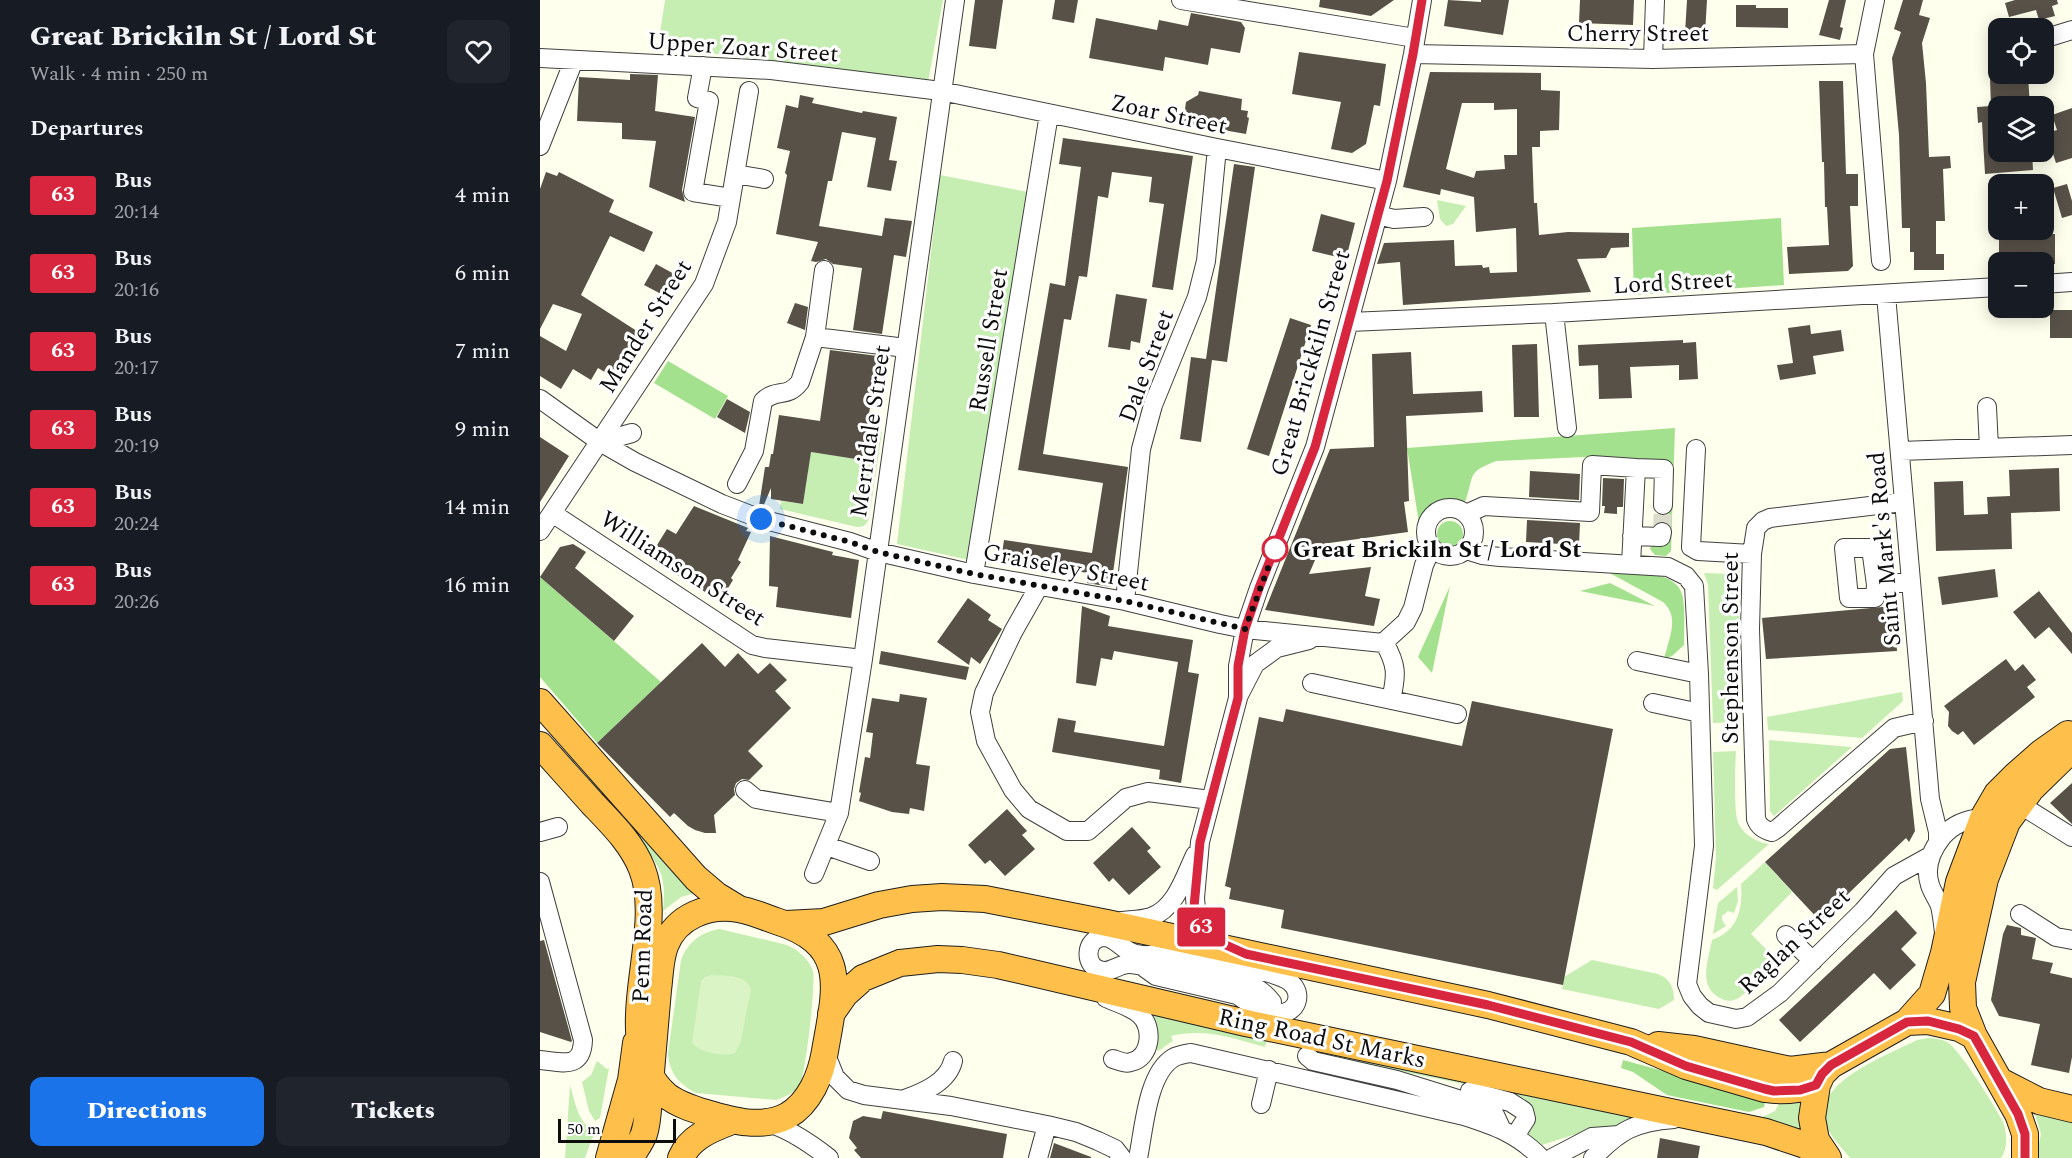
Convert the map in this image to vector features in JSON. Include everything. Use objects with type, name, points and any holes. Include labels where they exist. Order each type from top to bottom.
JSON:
[{"type":"highway","name":"Penn Road","points":[[540,702],[696,878],[716,895],[740,909]]},
{"type":"highway","points":[[786,924],[824,922],[879,905],[912,899],[942,897],[985,899],[1488,1005],[1631,1042],[1686,1066],[1765,1089],[1800,1090],[1907,1022],[1932,994],[1944,953],[1974,820],[2016,775],[2041,753],[2072,732]]},
{"type":"highway","name":"Penn Road","points":[[540,745],[619,832],[632,849],[642,869],[648,889],[648,912],[638,1028],[642,1056],[651,1075]]},
{"type":"highway","points":[[2025,1158],[2025,1134],[2018,1114],[1974,1036],[1963,1008],[1962,982],[1985,879],[2007,822],[2019,804],[2048,771],[2072,749]]},
{"type":"highway","points":[[630,1158],[644,1135],[661,962],[665,944],[677,927],[696,913],[714,908],[740,909],[806,933],[822,946],[832,965],[834,989],[822,1071],[816,1085],[801,1105],[789,1115],[768,1124],[732,1121],[675,1102],[665,1095],[651,1075]]},
{"type":"highway","name":"Ring Road St Marks","points":[[831,1014],[845,994],[863,978],[900,963],[938,959],[999,965],[1246,1023],[1598,1095],[1787,1138],[1805,1145],[1826,1158]]},
{"type":"highway","points":[[1907,1022],[1928,1021],[1959,1029],[1974,1036]]},
{"type":"highway","points":[[609,1158],[631,1080],[638,1028]]},
{"type":"highway","points":[[1824,1075],[1812,1118],[1816,1140],[1826,1158]]},
{"type":"highway","points":[[2000,1081],[2039,1101],[2072,1108]]},
{"type":"highway","points":[[681,1158],[696,1138],[732,1121]]},
{"type":"street","name":"Merridale Street","points":[[814,874],[839,813],[863,659],[955,0]]},
{"type":"street","name":"Cherry Street","points":[[1181,0],[1414,46],[1653,59],[1864,54]]},
{"type":"street","name":"Great Brickkiln Street","points":[[1246,954],[1208,937],[1197,920],[1194,907],[1200,842],[1238,698],[1238,666],[1245,629],[1315,447],[1387,181],[1422,0]]},
{"type":"street","points":[[1653,59],[1655,0]]},
{"type":"street","points":[[1875,0],[1864,54],[1881,261]]},
{"type":"street","points":[[2054,33],[2068,26]]},
{"type":"street","name":"Upper Zoar Street","points":[[540,58],[771,70],[941,91]]},
{"type":"street","points":[[540,146],[546,114],[565,84],[574,60]]},
{"type":"street","points":[[703,66],[697,98],[709,100],[693,192],[731,198]]},
{"type":"street","name":"Mander Street","points":[[540,531],[704,284],[727,222],[749,91]]},
{"type":"street","name":"Zoar Street","points":[[941,91],[1387,181]]},
{"type":"street","name":"Russell Street","points":[[974,574],[1049,114]]},
{"type":"street","name":"Dale Street","points":[[1125,601],[1141,449],[1153,405],[1197,297],[1206,261],[1217,148]]},
{"type":"street","points":[[735,174],[764,179]]},
{"type":"street","points":[[1378,215],[1394,219],[1424,217]]},
{"type":"street","points":[[736,484],[754,451],[763,401],[776,393],[789,393],[800,382],[816,337],[824,270]]},
{"type":"street","points":[[2054,283],[2072,282]]},
{"type":"street","name":"Lord Street","points":[[1350,321],[1554,313],[1988,288]]},
{"type":"street","name":"Saint Mark's Road","points":[[1886,295],[1930,799],[1938,832],[1938,844],[1928,869],[1929,883],[1940,906],[1944,953]]},
{"type":"street","points":[[1554,313],[1567,428]]},
{"type":"street","points":[[816,337],[906,348]]},
{"type":"street","name":"Graiseley Street","points":[[540,399],[600,442],[722,504],[761,519],[850,542],[878,552],[974,574],[1125,601],[1245,629],[1384,642]]},
{"type":"street","points":[[1987,407],[1989,448]]},
{"type":"street","points":[[600,442],[632,433]]},
{"type":"street","points":[[1899,451],[2072,445]]},
{"type":"street","points":[[1696,449],[1691,546],[1698,551],[1752,554]]},
{"type":"street","points":[[1466,514],[1484,506],[1590,512],[1592,465],[1664,469],[1663,505]]},
{"type":"street","points":[[1631,564],[1636,468]]},
{"type":"street","name":"Stephenson Street","points":[[1903,502],[1770,518],[1762,521],[1756,528],[1752,554],[1750,629],[1758,825],[1772,832],[1894,728],[1924,721]]},
{"type":"street","points":[[1451,508],[1466,514],[1471,520],[1474,533],[1473,540],[1466,550],[1455,556],[1447,556],[1438,554],[1432,548],[1426,534],[1430,518],[1436,513],[1451,508]]},
{"type":"street","name":"Williamson Street","points":[[552,513],[604,538],[739,638],[752,645],[765,648],[828,648],[863,659]]},
{"type":"street","points":[[1632,536],[1661,537],[1662,532]]},
{"type":"street","points":[[1391,700],[1396,677],[1393,658],[1384,642],[1406,622],[1413,608],[1424,565],[1432,548]]},
{"type":"street","name":"Raglan Street","points":[[1466,550],[1500,557],[1668,567],[1686,576],[1694,586],[1701,713],[1704,846],[1687,984],[1692,996],[1700,1006],[1720,1016],[1748,1017],[1780,993],[1886,885],[1915,880],[1929,883]]},
{"type":"street","points":[[1876,585],[1911,582]]},
{"type":"street","points":[[1039,586],[1013,632],[984,693],[980,712],[986,741],[1018,796],[1029,809],[1067,831],[1088,831],[1126,798],[1148,792],[1210,800]]},
{"type":"street","points":[[1238,698],[1255,664],[1277,648],[1319,637]]},
{"type":"street","points":[[1637,661],[1699,674]]},
{"type":"street","points":[[1312,683],[1457,714]]},
{"type":"street","points":[[1653,703],[1701,713]]},
{"type":"street","points":[[745,790],[756,799],[839,813]]},
{"type":"street","points":[[1930,799],[1944,810],[1974,820]]},
{"type":"street","points":[[2019,804],[2072,837]]},
{"type":"street","points":[[1886,885],[1894,876],[1974,820]]},
{"type":"street","points":[[1107,923],[1149,918],[1167,907],[1175,896],[1200,842]]},
{"type":"street","points":[[827,846],[870,861]]},
{"type":"street","points":[[540,882],[583,1040],[582,1052],[578,1059],[570,1063],[540,1060]]},
{"type":"street","points":[[2020,914],[2056,937],[2072,940]]},
{"type":"street","points":[[1786,935],[1813,961]]},
{"type":"street","points":[[1165,952],[1173,952],[1275,974],[1290,982],[1297,994],[1297,1000],[1292,1010],[1270,1012],[1247,1004],[1237,995],[1156,975],[1143,961],[1165,952]]},
{"type":"street","points":[[1143,961],[1155,969],[1179,968],[1246,982],[1257,987],[1272,1002]]},
{"type":"street","points":[[1076,984],[1140,1014],[1148,1025],[1148,1044],[1135,1062],[1129,1063],[1113,1059]]},
{"type":"street","points":[[825,1052],[835,1077],[848,1090],[864,1095],[951,1106],[1076,1132],[1115,1149],[1122,1158]]},
{"type":"street","points":[[1138,1158],[1153,1084],[1161,1068],[1174,1057],[1191,1053],[1464,1116],[1508,1132],[1541,1158]]},
{"type":"street","points":[[1307,1056],[1313,1061],[1326,1065],[1397,1080],[1487,1108],[1508,1132]]},
{"type":"street","points":[[903,1100],[932,1086],[951,1071],[953,1061]]},
{"type":"street","points":[[1256,1102],[1264,1068]]},
{"type":"street","points":[[1397,1080],[1419,1079],[1473,1091],[1518,1105],[1524,1111],[1526,1119],[1508,1132]]},
{"type":"street","points":[[1593,1158],[1619,1135],[1636,1124],[1697,1118]]},
{"type":"street","points":[[768,1124],[779,1126],[829,1158]]},
{"type":"street","points":[[1038,1158],[1047,1125]]},
{"type":"street","points":[[1552,1158],[1592,1137],[1619,1135]]},
{"type":"green space","points":[[665,0],[943,0],[928,82],[658,46]]},
{"type":"green space","points":[[940,175],[1028,192],[969,560],[897,544]]},
{"type":"green space","points":[[1437,200],[1466,206],[1453,224],[1446,226],[1440,219]]},
{"type":"green space","points":[[1781,218],[1784,285],[1634,295],[1632,228]]},
{"type":"green space","points":[[668,361],[728,396],[715,419],[654,383]]},
{"type":"green space","points":[[1675,428],[1671,551],[1666,556],[1655,555],[1650,549],[1652,544],[1668,532],[1669,505],[1662,461],[1656,460],[1584,457],[1496,461],[1475,472],[1465,502],[1438,505],[1419,523],[1407,448]]},
{"type":"green space","points":[[867,430],[882,432],[869,519],[866,524],[857,527],[780,509],[781,501],[803,504],[808,472],[800,450],[862,460]]},
{"type":"green space","points":[[1450,521],[1459,525],[1463,534],[1459,543],[1450,547],[1441,543],[1437,534],[1441,525]]},
{"type":"green space","points":[[1729,560],[1740,561],[1738,675],[1740,722],[1713,723],[1708,585],[1704,573],[1728,574]]},
{"type":"green space","points":[[1606,571],[1652,574],[1673,581],[1679,588],[1684,604],[1684,645],[1672,656],[1664,659],[1672,628],[1668,608],[1663,602]]},
{"type":"green space","points":[[540,577],[661,682],[597,743],[540,677]]},
{"type":"green space","points":[[1610,583],[1655,606],[1580,591]]},
{"type":"green space","points":[[1450,586],[1432,673],[1418,657]]},
{"type":"green space","points":[[1902,692],[1903,701],[1862,738],[1768,730],[1767,717]]},
{"type":"green space","points":[[1769,740],[1852,747],[1774,816],[1770,811]]},
{"type":"green space","points":[[1736,751],[1737,819],[1741,829],[1749,836],[1769,844],[1717,890],[1713,888],[1716,857],[1713,752]]},
{"type":"green space","points":[[593,777],[671,870],[695,893],[681,897],[663,911],[663,884],[656,863],[639,839],[585,783]]},
{"type":"green space","points":[[1765,862],[1792,892],[1751,934],[1777,960],[1740,997],[1731,1001],[1724,1000],[1714,994],[1707,981],[1706,973],[1712,940],[1728,931],[1733,925],[1740,910],[1741,884]]},
{"type":"green space","points":[[1737,887],[1738,901],[1734,913],[1728,911],[1722,916],[1726,926],[1713,934],[1718,903]]},
{"type":"green space","points":[[719,929],[787,945],[803,955],[813,971],[808,1044],[801,1081],[797,1088],[780,1099],[696,1093],[680,1082],[670,1066],[668,1053],[681,960],[687,948],[696,939]]},
{"type":"green space","points":[[1592,960],[1658,974],[1666,978],[1670,984],[1674,1000],[1659,1009],[1562,989],[1564,977]]},
{"type":"green space","points":[[711,975],[740,978],[749,985],[751,990],[740,1044],[735,1053],[724,1055],[712,1053],[692,1043],[701,981]]},
{"type":"green space","points":[[1144,1008],[1268,1035],[1265,1047],[1230,1037],[1196,1033],[1171,1036],[1173,1041],[1158,1051],[1153,1045]]},
{"type":"green space","points":[[1928,1038],[1942,1040],[1952,1046],[1993,1105],[2003,1122],[2005,1131],[2006,1146],[2001,1158],[1850,1158],[1827,1128],[1823,1112],[1828,1098],[1838,1085],[1870,1063],[1917,1040]]},
{"type":"green space","points":[[1314,1045],[1634,1116],[1614,1127],[1583,1135],[1573,1135],[1542,1145],[1526,1132],[1532,1120],[1478,1087],[1312,1053]]},
{"type":"green space","points":[[1623,1060],[1766,1099],[1764,1107],[1749,1112],[1667,1095],[1633,1072],[1621,1068]]},
{"type":"green space","points":[[597,1061],[607,1069],[609,1068],[600,1118],[595,1121],[589,1111],[582,1082],[591,1075]]},
{"type":"green space","points":[[570,1085],[581,1117],[594,1133],[585,1158],[565,1158]]},
{"type":"green space","points":[[1802,1099],[1803,1133],[1756,1120],[1775,1111],[1781,1100]]},
{"type":"green space","points":[[2033,1108],[2072,1122],[2072,1158],[2036,1158],[2041,1134]]},
{"type":"building","points":[[975,0],[1003,0],[996,49],[969,46]]},
{"type":"building","points":[[1055,0],[1078,0],[1074,23],[1052,19]]},
{"type":"building","points":[[1320,0],[1394,0],[1371,16],[1319,7]]},
{"type":"building","points":[[1448,0],[1481,2],[1481,0],[1509,0],[1503,35],[1444,26]]},
{"type":"building","points":[[1580,0],[1634,0],[1633,25],[1579,23]]},
{"type":"building","points":[[1687,0],[1707,0],[1705,34],[1685,33]]},
{"type":"building","points":[[1829,0],[1846,0],[1840,27],[1843,28],[1840,40],[1819,35]]},
{"type":"building","points":[[1903,0],[1923,0],[1919,15],[1930,18],[1922,43],[1929,157],[1950,156],[1951,168],[1943,169],[1945,221],[1936,221],[1936,254],[1944,254],[1944,270],[1914,270],[1914,252],[1910,252],[1910,228],[1902,228],[1899,135],[1892,58],[1901,32],[1894,29]]},
{"type":"building","points":[[2015,0],[2057,0],[2058,4],[2052,6],[2055,16],[2038,18],[2036,10],[2009,17],[2005,3]]},
{"type":"building","points":[[1736,5],[1756,5],[1756,8],[1788,8],[1788,28],[1736,27]]},
{"type":"building","points":[[1191,13],[1241,22],[1245,28],[1240,53],[1211,48],[1208,65],[1165,57],[1163,71],[1089,58],[1096,18],[1157,30],[1159,20],[1188,26]]},
{"type":"building","points":[[1299,52],[1386,64],[1380,106],[1374,105],[1366,144],[1352,153],[1331,149],[1341,102],[1292,94]]},
{"type":"building","points":[[1430,72],[1541,73],[1541,90],[1560,91],[1559,130],[1540,131],[1540,147],[1532,147],[1534,203],[1537,203],[1539,235],[1568,232],[1629,233],[1629,247],[1611,248],[1606,258],[1577,259],[1591,292],[1403,305],[1400,262],[1377,264],[1384,243],[1454,240],[1455,266],[1482,265],[1483,268],[1489,267],[1490,273],[1517,272],[1516,228],[1476,232],[1474,197],[1441,189],[1440,195],[1403,187]],"holes":[[[1462,103],[1494,103],[1494,110],[1517,109],[1517,155],[1504,155],[1505,169],[1476,171],[1474,178],[1446,169]]]},
{"type":"building","points":[[630,74],[658,75],[655,111],[695,117],[682,190],[685,202],[649,187],[656,141],[622,139],[622,123],[577,121],[579,77],[630,80]]},
{"type":"building","points":[[1819,81],[1843,81],[1846,174],[1858,174],[1858,206],[1850,206],[1853,266],[1848,271],[1789,274],[1787,247],[1829,245],[1824,162],[1822,162]]},
{"type":"building","points":[[1990,84],[2029,84],[2029,96],[1991,96]]},
{"type":"building","points":[[1199,91],[1242,99],[1241,110],[1248,111],[1247,117],[1249,118],[1246,134],[1183,123],[1186,102],[1198,95]]},
{"type":"building","points":[[800,95],[814,98],[812,103],[897,117],[889,160],[897,161],[891,191],[867,187],[876,138],[842,132],[832,181],[828,181],[819,226],[882,236],[885,218],[912,221],[906,257],[894,255],[882,334],[853,330],[862,268],[833,264],[826,259],[811,261],[818,242],[776,234],[790,151],[777,148],[786,105],[798,108]]},
{"type":"building","points":[[1988,106],[1988,162],[2033,162],[2033,170],[1985,174],[1982,122],[1978,123],[1977,107]]},
{"type":"building","points":[[2072,108],[2072,158],[2056,163],[2054,131],[2057,130],[2054,114]]},
{"type":"building","points":[[1063,138],[1193,156],[1173,290],[1152,287],[1164,204],[1149,202],[1152,177],[1112,172],[1108,198],[1098,196],[1087,277],[1079,276],[1071,320],[1064,319],[1043,454],[1128,467],[1111,587],[1087,583],[1088,573],[1001,560],[1004,540],[1092,553],[1103,483],[1018,470],[1050,283],[1065,286],[1081,167],[1059,164]]},
{"type":"building","points":[[1234,164],[1255,167],[1227,362],[1212,360],[1201,442],[1180,439],[1191,357],[1206,359]]},
{"type":"building","points":[[546,172],[557,176],[559,172],[614,200],[609,212],[653,232],[644,252],[610,236],[581,295],[643,335],[616,379],[598,368],[591,380],[573,369],[561,389],[540,376],[540,336],[566,351],[582,314],[553,304],[540,329],[540,189]]},
{"type":"building","points":[[2067,184],[2072,201],[2072,215],[2062,218],[2054,188]]},
{"type":"building","points":[[1321,214],[1355,223],[1346,259],[1312,251]]},
{"type":"building","points":[[2054,234],[2055,264],[2054,252],[1999,252],[1999,240],[2054,240]]},
{"type":"building","points":[[656,264],[676,275],[665,296],[644,285]]},
{"type":"building","points":[[1116,294],[1147,299],[1140,343],[1131,341],[1130,350],[1108,347]]},
{"type":"building","points":[[795,303],[808,307],[805,330],[787,323]]},
{"type":"building","points":[[2054,310],[2072,310],[2072,338],[2050,338],[2050,318],[2054,318]]},
{"type":"building","points":[[1290,318],[1311,325],[1269,456],[1247,449]]},
{"type":"building","points":[[1810,325],[1811,334],[1841,330],[1844,351],[1813,356],[1816,374],[1780,380],[1777,365],[1793,363],[1788,328]]},
{"type":"building","points":[[1683,340],[1683,343],[1696,342],[1698,379],[1679,380],[1679,365],[1630,367],[1632,398],[1599,399],[1598,365],[1579,366],[1578,345]]},
{"type":"building","points":[[1537,344],[1539,417],[1514,417],[1512,345]]},
{"type":"building","points":[[830,350],[878,356],[869,414],[873,416],[872,426],[867,427],[862,460],[811,452],[803,504],[771,499],[771,488],[763,507],[759,506],[765,467],[769,467],[771,454],[773,454],[779,415],[820,421]]},
{"type":"building","points":[[1411,352],[1413,394],[1482,391],[1483,412],[1406,416],[1409,501],[1404,502],[1408,532],[1322,544],[1309,574],[1371,567],[1365,596],[1380,599],[1374,626],[1265,610],[1330,449],[1374,447],[1372,354]]},
{"type":"building","points":[[727,399],[750,412],[745,433],[717,417]]},
{"type":"building","points":[[540,437],[569,456],[540,502]]},
{"type":"building","points":[[2059,468],[2060,511],[2011,513],[2012,549],[1936,551],[1934,482],[1963,481],[1964,515],[1988,514],[1987,497],[2010,496],[2009,470]]},
{"type":"building","points":[[1530,471],[1580,474],[1579,500],[1529,497]]},
{"type":"building","points":[[1603,478],[1624,479],[1623,507],[1617,507],[1617,514],[1604,513]]},
{"type":"building","points":[[694,506],[748,528],[746,531],[751,532],[738,560],[741,562],[731,578],[733,580],[720,601],[649,558],[667,529],[676,534]]},
{"type":"building","points":[[1527,520],[1580,523],[1579,545],[1526,542]]},
{"type":"building","points":[[770,536],[833,552],[832,555],[859,560],[851,618],[776,607],[778,587],[769,586]]},
{"type":"building","points":[[573,544],[586,552],[575,568],[634,616],[614,641],[540,577],[560,547]]},
{"type":"building","points":[[1995,569],[1998,597],[1942,605],[1938,577]]},
{"type":"building","points":[[2039,591],[2072,633],[2072,654],[2049,627],[2035,639],[2013,612]]},
{"type":"building","points":[[968,598],[991,615],[988,620],[1002,629],[980,664],[971,657],[969,665],[937,642]]},
{"type":"building","points":[[1082,606],[1110,616],[1108,626],[1193,640],[1188,672],[1199,674],[1181,783],[1159,779],[1160,770],[1052,752],[1058,718],[1076,721],[1074,732],[1164,746],[1178,662],[1114,651],[1112,660],[1101,658],[1096,686],[1076,683]]},
{"type":"building","points":[[1893,606],[1897,651],[1766,659],[1762,618]]},
{"type":"building","points":[[702,643],[725,667],[738,653],[758,674],[770,663],[787,680],[775,691],[791,708],[748,751],[763,766],[749,780],[742,779],[736,783],[735,795],[714,815],[716,833],[695,830],[674,813],[670,817],[597,743]]},
{"type":"building","points":[[881,651],[969,667],[966,680],[879,664]]},
{"type":"building","points":[[2006,659],[2015,671],[2023,664],[2036,680],[2027,687],[2035,697],[1974,745],[1963,731],[1958,735],[1948,726],[1949,712],[1944,706]]},
{"type":"building","points":[[900,694],[927,698],[916,764],[930,766],[924,811],[910,808],[909,814],[892,812],[859,801],[865,757],[870,758],[873,733],[866,732],[872,698],[899,702]]},
{"type":"building","points":[[1472,701],[1613,729],[1563,985],[1281,928],[1284,910],[1229,899],[1231,888],[1225,886],[1259,717],[1283,722],[1286,709],[1462,746]]},
{"type":"building","points":[[1906,747],[1915,831],[1909,842],[1906,838],[1820,921],[1765,862],[1890,749]]},
{"type":"building","points":[[2072,783],[2072,824],[2050,803]]},
{"type":"building","points":[[1007,809],[1027,831],[1022,835],[1035,849],[1005,876],[990,860],[985,864],[968,845]]},
{"type":"building","points":[[1132,827],[1151,848],[1147,851],[1161,867],[1129,895],[1113,878],[1109,882],[1093,863]]},
{"type":"building","points":[[1896,910],[1917,933],[1901,949],[1916,965],[1890,990],[1874,973],[1800,1042],[1779,1020]]},
{"type":"building","points":[[2007,925],[2021,928],[2021,935],[2036,938],[2032,959],[2053,963],[2050,973],[2072,978],[2072,1057],[2069,1073],[2031,1065],[2040,1024],[1999,1016],[1991,1000],[2003,934]]},
{"type":"building","points":[[544,940],[571,1042],[540,1032],[540,941]]},
{"type":"building","points":[[883,1111],[1007,1134],[1003,1158],[861,1158],[854,1150],[857,1148],[849,1138],[853,1121],[863,1116],[881,1119]]},
{"type":"building","points":[[1660,1138],[1700,1146],[1698,1158],[1657,1158]]},
{"type":"building","points":[[1054,1143],[1091,1157],[1091,1158],[1050,1158]]},
{"type":"tunnel","points":[[1662,532],[1663,505]]},
{"type":"bus line","name":"63","points":[[1422,0],[1387,181],[1315,447],[1245,629],[1238,666],[1238,698],[1200,842],[1194,907],[1197,920],[1208,937],[1246,954],[1488,1005],[1631,1042],[1686,1066],[1774,1091],[1800,1090],[1816,1085],[1831,1065],[1907,1022],[1928,1021],[1959,1029],[1974,1036],[2018,1114],[2025,1134],[2025,1158]]},
{"type":"place","name":"Great Brickiln St / Lord St","points":[[1275,549]]},
{"type":"route","points":[[761,519],[850,542],[878,552],[974,574],[1125,601],[1245,629],[1277,544],[1275,549]]}]
